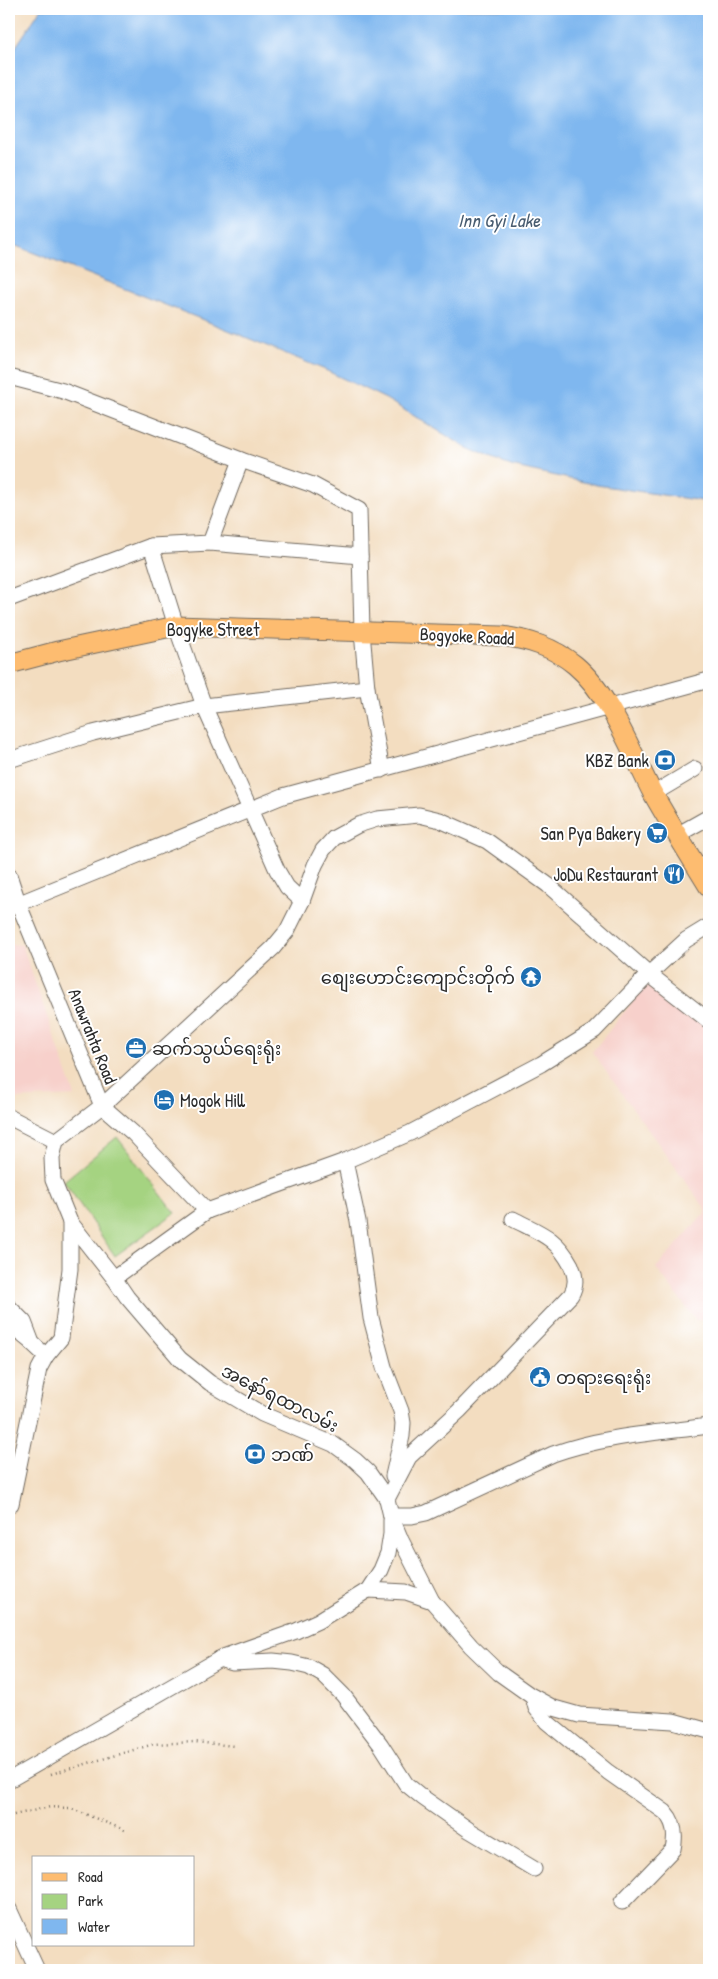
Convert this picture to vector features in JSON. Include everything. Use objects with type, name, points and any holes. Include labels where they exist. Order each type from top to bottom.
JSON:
[{"type":"main road","name":"Bogyke Street","points":[[9,664],[58,651],[176,626],[362,632]]},
{"type":"main road","name":"Bogyoke Roadd","points":[[362,632],[502,636],[530,640],[552,649],[576,666],[608,706],[653,794],[677,835],[703,865],[709,887]]},
{"type":"street","points":[[9,378],[63,391],[241,460],[313,485],[359,510],[362,632],[367,688],[382,770]]},
{"type":"street","points":[[210,543],[241,460]]},
{"type":"street","points":[[9,598],[151,546],[210,543],[360,556]]},
{"type":"street","points":[[151,546],[204,706],[277,870],[287,887],[302,901]]},
{"type":"street","points":[[14,906],[283,796],[709,680]]},
{"type":"street","points":[[9,760],[93,733],[204,706],[367,688]]},
{"type":"street","points":[[653,794],[695,769]]},
{"type":"street","points":[[207,1211],[133,1134],[102,1106],[273,948],[286,931],[302,901],[323,850],[334,838],[358,824],[376,819],[419,815],[440,820],[487,841],[548,885],[649,974],[709,1021]]},
{"type":"street","points":[[677,835],[709,817]]},
{"type":"street","name":"Anawrahta Road","points":[[9,875],[14,906],[102,1106],[56,1141]]},
{"type":"street","points":[[114,1278],[207,1211],[345,1161],[410,1133],[541,1064],[594,1031],[649,974],[686,940],[709,926]]},
{"type":"street","points":[[9,1116],[56,1141],[52,1158],[52,1180],[70,1222],[70,1270],[60,1338],[39,1369],[31,1400],[11,1504]]},
{"type":"street","points":[[345,1161],[358,1220],[371,1318],[384,1367],[401,1411],[403,1423],[402,1436],[387,1499]]},
{"type":"street","points":[[387,1499],[409,1457],[459,1411],[571,1295],[574,1289],[576,1283],[573,1269],[557,1243],[513,1219]]},
{"type":"street","name":"အ‌နော်‌ရထာလမ်း","points":[[70,1222],[114,1278],[126,1297],[180,1359],[210,1383],[262,1414],[333,1444],[355,1460],[368,1472],[387,1499],[391,1516]]},
{"type":"street","points":[[9,1308],[24,1322],[32,1343]]},
{"type":"street","points":[[9,1324],[46,1356]]},
{"type":"street","points":[[391,1516],[412,1516],[426,1513],[553,1454],[580,1445],[595,1441],[709,1426]]},
{"type":"street","points":[[9,1780],[219,1659],[318,1621],[368,1590],[388,1553],[391,1516]]},
{"type":"street","points":[[391,1516],[432,1601],[471,1646],[499,1674],[533,1697],[554,1708],[579,1715],[673,1721],[709,1731]]},
{"type":"street","points":[[368,1590],[406,1592],[432,1601]]},
{"type":"street","points":[[219,1659],[233,1663],[273,1662],[292,1664],[308,1667],[323,1675],[349,1702],[381,1744],[406,1784],[469,1830],[534,1868]]},
{"type":"street","points":[[533,1697],[536,1708],[547,1722],[608,1772],[665,1812],[674,1828],[673,1849],[622,1902]]},
{"type":"street","points":[[9,1909],[37,1970]]},
{"type":"path","points":[[51,1774],[154,1744],[194,1742],[234,1746]]},
{"type":"path","points":[[9,1816],[50,1807],[70,1808],[128,1831]]},
{"type":"shaded area","points":[[9,944],[22,945],[75,1096],[9,1099]]},
{"type":"shaded area","points":[[650,980],[709,1028],[709,1320],[696,1320],[656,1268],[707,1211],[592,1052]]},
{"type":"green space","points":[[117,1137],[175,1213],[115,1256],[64,1181]]},
{"type":"water","name":"Inn Gyi Lake","points":[[41,9],[709,9],[709,502],[597,485],[511,466],[467,448],[386,399],[323,369],[9,243],[9,57]]},
{"type":"place","name":"KBZ Bank","points":[[665,760]]},
{"type":"place","name":"San Pya Bakery","points":[[657,833]]},
{"type":"place","name":"JoDu Restaurant","points":[[674,874]]},
{"type":"place","name":"စျေးဟောင်းကျောင်းတိုက်","points":[[531,977]]},
{"type":"place","name":"ဆက်သွယ်ရေးရုံး","points":[[136,1048]]},
{"type":"place","name":"Mogok Hill","points":[[164,1100]]},
{"type":"place","name":"တရားရေးရုံး","points":[[540,1377]]},
{"type":"place","name":"ဘဏ်","points":[[255,1454]]}]
